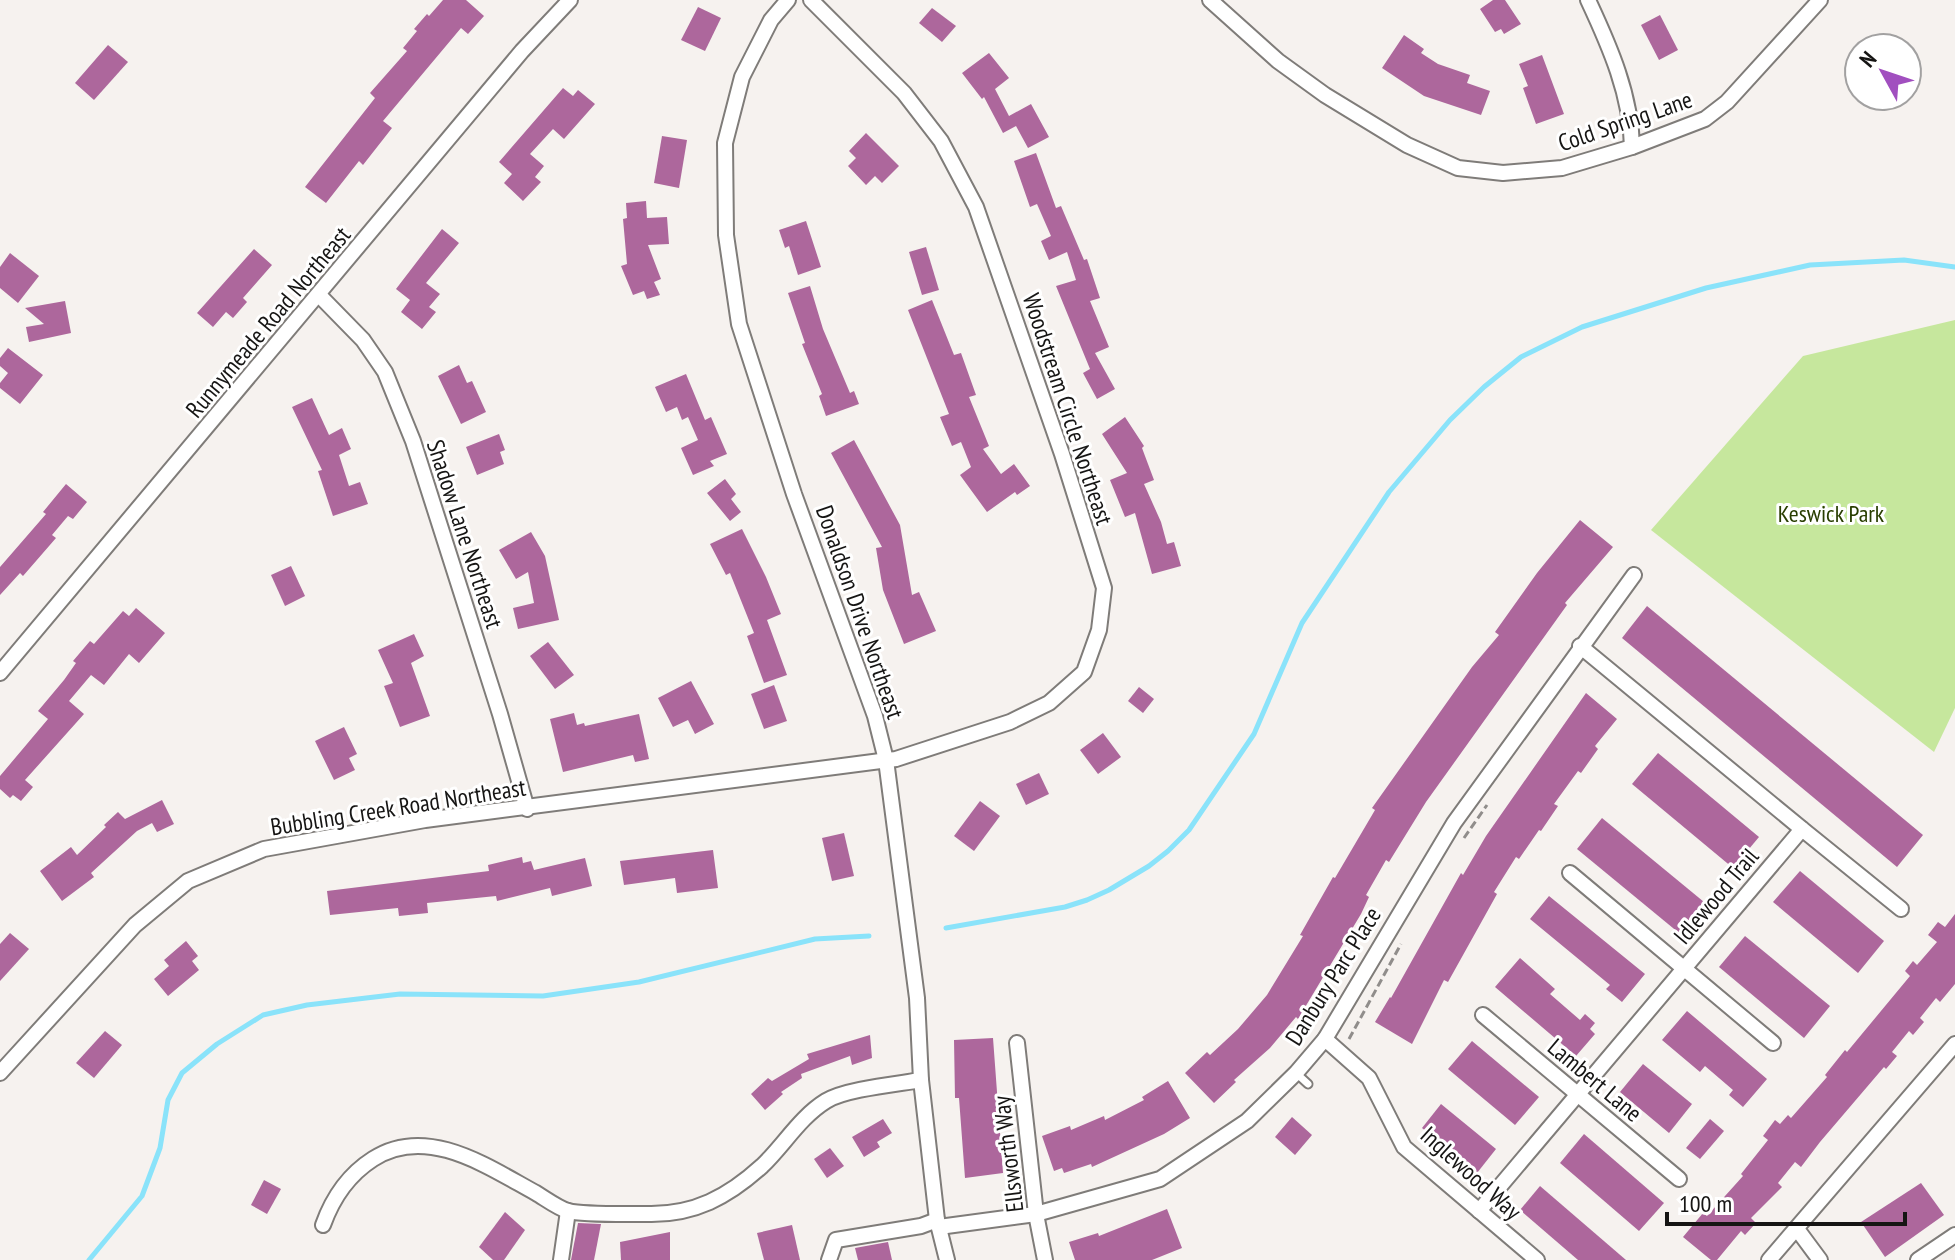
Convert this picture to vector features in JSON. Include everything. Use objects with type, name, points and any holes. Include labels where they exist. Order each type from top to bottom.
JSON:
[{"type":"street","name":"Runnymeade Road Northeast","points":[[0,673],[522,51],[570,0]]},
{"type":"street","name":"Donaldson Drive Northeast","points":[[788,0],[771,20],[742,77],[725,143],[726,235],[739,324],[794,494],[875,716],[886,760],[917,998],[921,1080],[938,1223],[947,1260]]},
{"type":"street","name":"Woodstream Circle Northeast","points":[[811,0],[904,93],[941,141],[976,207],[1062,454],[1104,588],[1099,630],[1084,672],[1049,703],[1010,722],[886,760]]},
{"type":"street","name":"Cold Spring Lane","points":[[1210,0],[1278,61],[1325,95],[1407,145],[1458,168],[1503,173],[1562,168],[1632,147],[1705,119],[1727,102],[1820,0]]},
{"type":"street","points":[[1588,0],[1611,48],[1631,118],[1632,147]]},
{"type":"street","name":"Shadow Lane Northeast","points":[[319,295],[363,340],[385,372],[413,441],[527,809]]},
{"type":"street","name":"Danbury Parc Place","points":[[829,1260],[836,1240],[938,1223],[1036,1214],[1160,1179],[1247,1121],[1296,1073],[1325,1039],[1454,823],[1634,575]]},
{"type":"street","points":[[1580,646],[1901,909]]},
{"type":"street","name":"Bubbling Creek Road Northeast","points":[[0,1073],[135,925],[188,881],[264,849],[425,820],[886,760]]},
{"type":"street","name":"Idlewood Trail","points":[[1479,1211],[1802,829]]},
{"type":"street","points":[[1570,873],[1773,1043]]},
{"type":"street","name":"Lambert Lane","points":[[1483,1015],[1679,1179]]},
{"type":"street","name":"Inglewood Way","points":[[1325,1039],[1369,1078],[1404,1147],[1537,1260]]},
{"type":"street","name":"Ellsworth Way","points":[[1017,1043],[1036,1214],[1045,1260]]},
{"type":"street","points":[[1769,1260],[1955,1044]]},
{"type":"street","points":[[323,1225],[338,1192],[358,1169],[387,1150],[417,1145],[438,1146],[463,1156],[568,1211],[677,1214],[704,1206],[728,1192],[762,1166],[796,1127],[827,1100],[921,1080]]},
{"type":"street","points":[[561,1260],[568,1211]]},
{"type":"street","points":[[1797,1229],[1820,1260]]},
{"type":"street","points":[[1918,1260],[1955,1235]]},
{"type":"lane","points":[[1296,1073],[1308,1084]]},
{"type":"path","points":[[1462,841],[1488,805]]},
{"type":"path","points":[[1349,1039],[1402,942]]},
{"type":"green space","name":"Keswick Park","points":[[1955,320],[1955,708],[1934,752],[1651,530],[1803,356]]},
{"type":"building","points":[[443,0],[466,0],[484,16],[468,34],[461,28],[383,121],[392,128],[363,165],[359,161],[326,203],[305,187],[375,98],[370,93],[407,51],[403,48],[417,31],[414,29]]},
{"type":"building","points":[[1493,0],[1505,0],[1521,24],[1504,34],[1501,29],[1495,32],[1480,9]]},
{"type":"building","points":[[698,7],[721,18],[705,51],[681,40]]},
{"type":"building","points":[[932,8],[956,26],[942,42],[919,23]]},
{"type":"building","points":[[1660,15],[1678,50],[1659,60],[1641,25]]},
{"type":"building","points":[[1404,35],[1424,49],[1421,53],[1438,64],[1470,75],[1467,83],[1490,91],[1481,115],[1424,96],[1382,68]]},
{"type":"building","points":[[108,45],[128,62],[94,100],[75,83]]},
{"type":"building","points":[[989,53],[1009,78],[995,89],[1009,116],[1031,104],[1049,137],[1028,148],[1016,126],[1003,133],[984,97],[982,99],[962,73]]},
{"type":"building","points":[[1542,55],[1564,114],[1536,124],[1523,88],[1528,86],[1519,64]]},
{"type":"building","points":[[563,88],[573,96],[578,90],[595,104],[564,139],[553,129],[530,154],[544,166],[535,177],[541,182],[523,201],[504,183],[512,174],[499,162]]},
{"type":"building","points":[[866,133],[899,166],[882,183],[875,176],[866,185],[848,166],[856,158],[849,151]]},
{"type":"building","points":[[662,136],[687,140],[679,188],[654,183]]},
{"type":"building","points":[[1036,153],[1056,208],[1061,206],[1084,260],[1087,259],[1100,298],[1090,301],[1109,347],[1095,353],[1115,389],[1097,399],[1083,373],[1090,369],[1056,286],[1076,280],[1067,252],[1049,260],[1041,241],[1051,236],[1037,204],[1030,207],[1014,161]]},
{"type":"building","points":[[646,201],[647,218],[667,217],[669,244],[648,245],[661,279],[654,282],[660,295],[647,299],[644,291],[633,295],[621,266],[627,264],[623,219],[627,218],[626,203]]},
{"type":"building","points":[[806,221],[821,267],[798,275],[789,246],[785,248],[779,230]]},
{"type":"building","points":[[442,229],[459,243],[426,283],[440,294],[429,307],[436,312],[422,329],[401,312],[410,300],[396,289]]},
{"type":"building","points":[[926,247],[939,290],[922,295],[909,252]]},
{"type":"building","points":[[254,249],[272,265],[243,298],[247,302],[233,318],[226,312],[213,327],[197,313]]},
{"type":"building","points":[[10,253],[39,276],[18,303],[0,288],[0,267]]},
{"type":"building","points":[[810,286],[823,329],[850,393],[854,391],[859,404],[826,416],[819,396],[822,394],[802,344],[805,343],[788,293]]},
{"type":"building","points":[[932,300],[954,355],[961,353],[976,395],[969,397],[989,446],[983,449],[1001,474],[1014,464],[1030,486],[1017,495],[1015,492],[987,512],[960,475],[971,467],[961,442],[952,446],[940,417],[949,414],[908,310]]},
{"type":"building","points":[[65,301],[71,333],[29,342],[26,327],[44,324],[25,308]]},
{"type":"building","points":[[8,348],[43,375],[20,404],[0,388],[8,373],[0,366],[0,358]]},
{"type":"building","points":[[459,365],[467,383],[472,381],[486,412],[461,424],[438,376]]},
{"type":"building","points":[[686,374],[705,420],[711,417],[727,454],[710,461],[714,466],[693,475],[681,448],[698,440],[688,417],[682,420],[677,407],[666,412],[655,387]]},
{"type":"building","points":[[312,398],[329,435],[342,428],[351,449],[339,455],[349,486],[360,482],[368,504],[333,516],[318,471],[322,470],[292,407]]},
{"type":"building","points":[[1125,417],[1144,446],[1142,448],[1154,480],[1144,484],[1167,544],[1174,542],[1181,566],[1152,574],[1135,513],[1125,517],[1110,480],[1127,473],[1102,434]]},
{"type":"building","points":[[499,434],[505,450],[500,452],[504,464],[477,475],[466,447]]},
{"type":"building","points":[[854,440],[900,525],[912,595],[919,592],[936,631],[904,644],[883,590],[876,548],[882,547],[831,453]]},
{"type":"building","points":[[725,479],[736,494],[731,499],[741,512],[730,521],[707,493]]},
{"type":"building","points":[[66,484],[87,502],[73,519],[68,516],[52,535],[56,538],[23,576],[20,573],[0,595],[0,567],[46,514],[43,512]]},
{"type":"building","points":[[1580,520],[1613,547],[1565,603],[1567,605],[1426,802],[1389,862],[1386,860],[1366,895],[1369,897],[1361,914],[1298,1019],[1296,1017],[1270,1048],[1214,1103],[1185,1073],[1238,1029],[1267,995],[1303,936],[1300,935],[1333,877],[1375,810],[1372,808],[1472,667],[1499,635],[1495,632],[1537,573]]},
{"type":"building","points":[[742,529],[781,614],[767,620],[787,675],[764,683],[747,636],[754,633],[730,573],[726,575],[710,544]]},
{"type":"building","points":[[531,532],[545,556],[559,620],[518,629],[513,608],[534,603],[528,572],[516,579],[499,550]]},
{"type":"building","points":[[291,566],[305,596],[285,606],[271,575]]},
{"type":"building","points":[[1647,606],[1923,835],[1897,867],[1622,638]]},
{"type":"building","points":[[136,608],[165,633],[139,663],[129,654],[104,685],[91,675],[69,701],[84,714],[25,780],[33,787],[21,801],[13,795],[10,798],[0,789],[0,776],[48,719],[38,711],[90,641],[94,644],[123,611],[129,616]]},
{"type":"building","points":[[414,634],[424,656],[411,663],[430,716],[400,727],[384,686],[393,683],[378,650]]},
{"type":"building","points":[[548,642],[574,675],[555,689],[530,656]]},
{"type":"building","points":[[691,681],[714,724],[695,734],[688,720],[673,727],[658,698]]},
{"type":"building","points":[[774,685],[787,721],[764,729],[751,694]]},
{"type":"building","points":[[1139,687],[1154,699],[1143,713],[1128,701]]},
{"type":"building","points":[[1586,693],[1617,719],[1595,746],[1598,749],[1581,773],[1578,771],[1554,804],[1558,806],[1541,831],[1519,859],[1516,857],[1494,892],[1497,894],[1448,982],[1444,980],[1412,1044],[1375,1022],[1461,873],[1463,875],[1486,836]]},
{"type":"building","points":[[574,713],[577,725],[584,723],[585,726],[639,714],[649,759],[635,762],[633,755],[563,772],[550,719]]},
{"type":"building","points":[[344,727],[357,754],[349,758],[355,770],[334,780],[315,741]]},
{"type":"building","points":[[1103,733],[1121,757],[1098,774],[1080,750]]},
{"type":"building","points":[[1658,753],[1759,837],[1733,868],[1632,784]]},
{"type":"building","points":[[1039,773],[1049,794],[1026,805],[1016,784]]},
{"type":"building","points":[[162,800],[174,824],[157,832],[152,823],[137,831],[91,873],[94,877],[62,901],[40,871],[71,847],[77,855],[118,812],[125,819]]},
{"type":"building","points":[[980,801],[1000,816],[974,851],[954,836]]},
{"type":"building","points":[[1602,818],[1704,902],[1679,933],[1577,849]]},
{"type":"building","points":[[844,833],[854,876],[832,881],[822,838]]},
{"type":"building","points":[[713,850],[718,888],[677,893],[675,878],[624,885],[620,861]]},
{"type":"building","points":[[522,857],[523,863],[531,861],[534,870],[585,858],[592,886],[552,896],[550,888],[497,901],[496,896],[427,903],[428,913],[399,916],[398,908],[330,915],[327,891],[489,871],[488,865]]},
{"type":"building","points":[[1800,871],[1884,941],[1858,973],[1773,902]]},
{"type":"building","points":[[1549,896],[1645,974],[1622,1002],[1606,989],[1610,985],[1530,919]]},
{"type":"building","points":[[1955,914],[1955,984],[1940,1002],[1936,998],[1920,1018],[1924,1022],[1913,1035],[1909,1031],[1892,1052],[1897,1056],[1886,1069],[1884,1067],[1801,1167],[1795,1162],[1778,1183],[1782,1187],[1751,1218],[1756,1223],[1745,1235],[1741,1231],[1717,1260],[1711,1260],[1683,1237],[1703,1213],[1707,1216],[1743,1176],[1741,1174],[1768,1140],[1763,1136],[1775,1120],[1780,1124],[1788,1115],[1791,1118],[1910,976],[1905,971],[1913,961],[1917,965],[1937,942],[1928,935],[1938,922],[1945,927]]},
{"type":"building","points":[[10,933],[29,949],[0,981],[0,944]]},
{"type":"building","points":[[1745,936],[1830,1006],[1804,1038],[1719,967]]},
{"type":"building","points":[[186,941],[198,956],[192,961],[199,970],[168,996],[154,979],[169,966],[164,960]]},
{"type":"building","points":[[1520,958],[1555,989],[1550,994],[1580,1020],[1585,1014],[1595,1023],[1590,1029],[1595,1034],[1576,1056],[1495,987]]},
{"type":"building","points":[[1687,1011],[1767,1079],[1743,1107],[1729,1095],[1733,1090],[1705,1066],[1700,1072],[1662,1040]]},
{"type":"building","points":[[105,1031],[122,1045],[94,1078],[76,1063]]},
{"type":"building","points":[[870,1035],[872,1058],[852,1065],[850,1056],[801,1074],[802,1078],[781,1092],[783,1094],[765,1110],[751,1094],[768,1078],[772,1081],[809,1059],[807,1054]]},
{"type":"building","points":[[993,1038],[1003,1173],[965,1178],[959,1098],[955,1098],[954,1040]]},
{"type":"building","points":[[1472,1041],[1539,1097],[1515,1125],[1448,1069]]},
{"type":"building","points":[[1643,1064],[1692,1104],[1669,1133],[1620,1092]]},
{"type":"building","points":[[1168,1081],[1190,1118],[1164,1134],[1092,1167],[1091,1164],[1064,1173],[1062,1168],[1054,1171],[1042,1136],[1070,1126],[1071,1130],[1104,1116],[1105,1120],[1144,1100],[1142,1097]]},
{"type":"building","points":[[1441,1104],[1496,1149],[1477,1173],[1422,1128]]},
{"type":"building","points":[[1292,1117],[1312,1135],[1295,1155],[1275,1137]]},
{"type":"building","points":[[883,1119],[892,1133],[877,1142],[880,1147],[864,1157],[852,1137]]},
{"type":"building","points":[[1710,1119],[1724,1131],[1700,1159],[1686,1148]]},
{"type":"building","points":[[1584,1134],[1664,1203],[1639,1231],[1560,1163]]},
{"type":"building","points":[[830,1148],[844,1166],[827,1178],[814,1159]]},
{"type":"building","points":[[264,1180],[281,1189],[267,1214],[251,1205]]},
{"type":"building","points":[[1921,1183],[1944,1215],[1885,1257],[1861,1222]]},
{"type":"building","points":[[1540,1186],[1626,1260],[1578,1260],[1520,1210]]},
{"type":"building","points":[[1167,1209],[1182,1248],[1152,1260],[1075,1260],[1069,1242],[1098,1233],[1099,1236]]},
{"type":"building","points":[[505,1212],[525,1230],[504,1260],[493,1260],[479,1247]]},
{"type":"building","points":[[578,1223],[601,1224],[594,1260],[571,1260]]},
{"type":"building","points":[[792,1225],[800,1260],[764,1260],[757,1233]]},
{"type":"building","points":[[670,1232],[670,1260],[621,1260],[620,1242]]},
{"type":"building","points":[[888,1242],[892,1260],[858,1260],[855,1248]]},
{"type":"waterway","points":[[946,928],[1065,907],[1087,900],[1149,866],[1168,851],[1189,830],[1254,734],[1302,623],[1389,492],[1450,420],[1521,357],[1582,327],[1706,288],[1810,265],[1904,260],[1955,267]]},
{"type":"waterway","points":[[89,1260],[142,1196],[160,1148],[168,1100],[182,1073],[217,1044],[263,1015],[307,1005],[400,994],[543,996],[639,982],[815,939],[869,936]]}]
